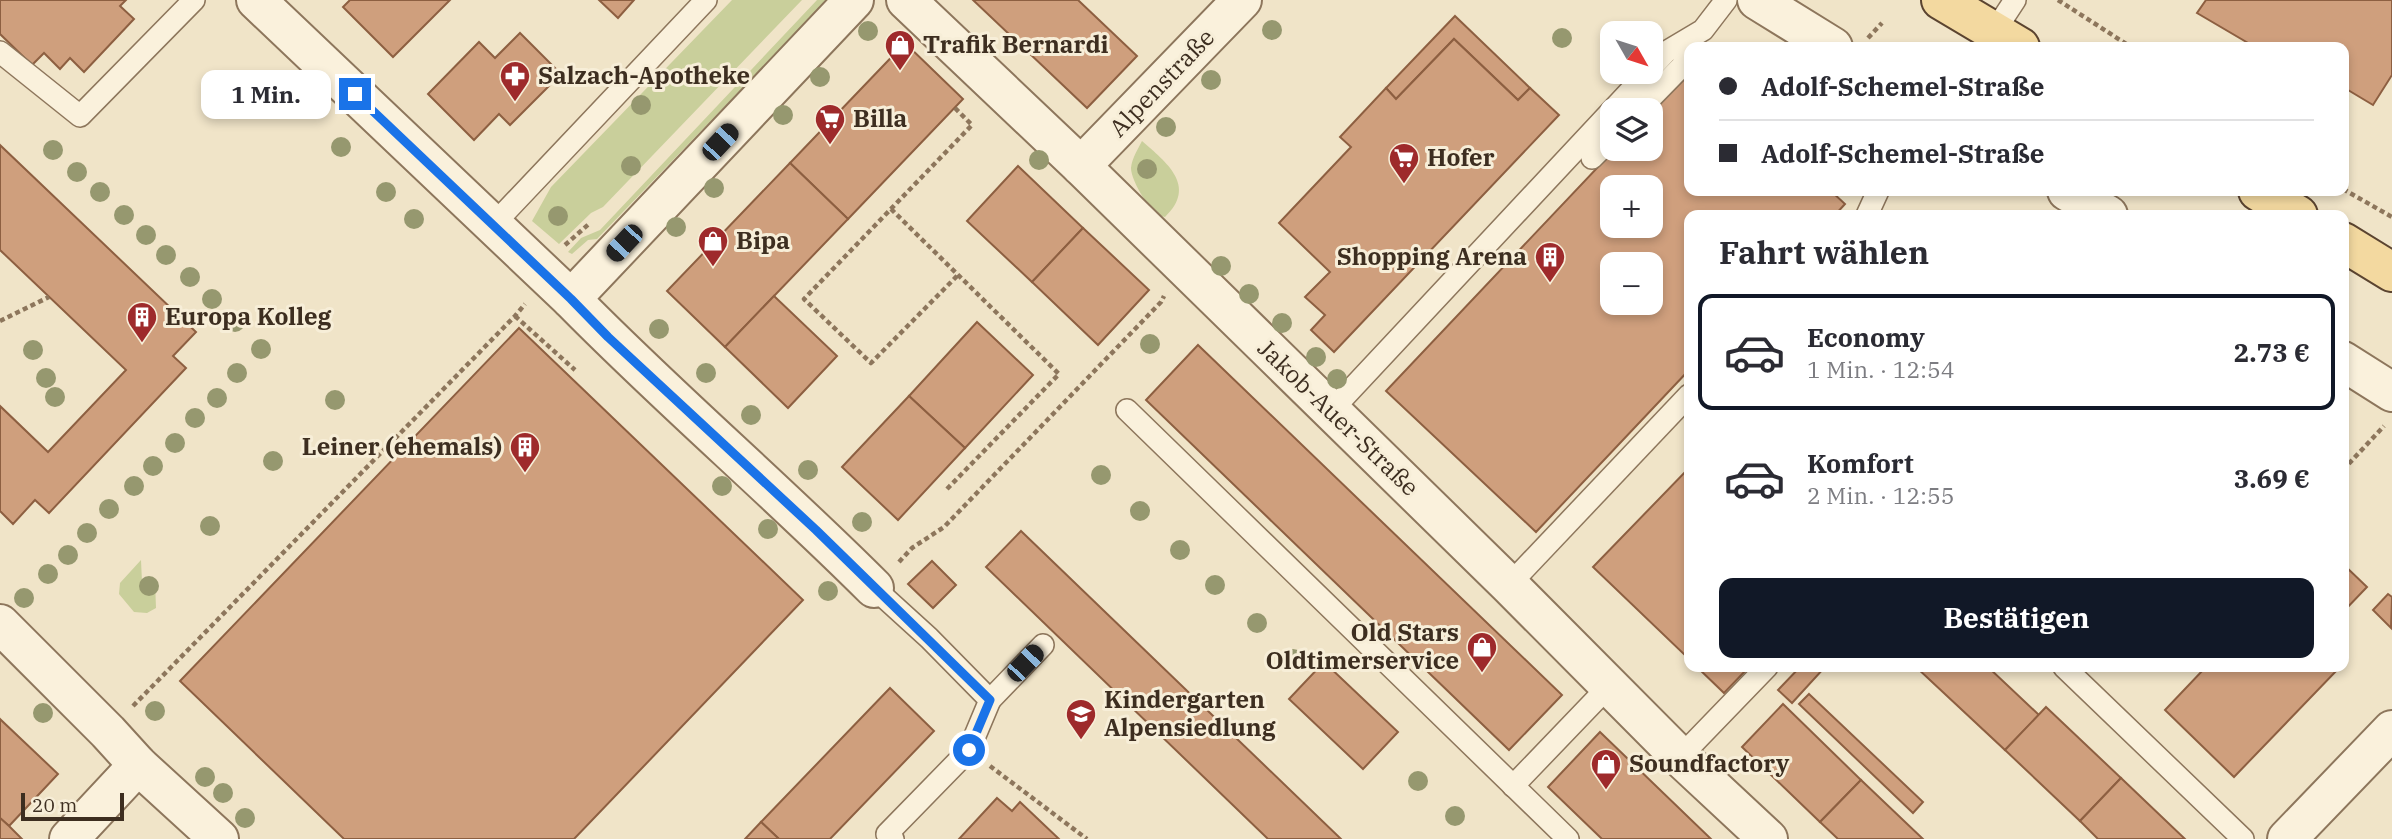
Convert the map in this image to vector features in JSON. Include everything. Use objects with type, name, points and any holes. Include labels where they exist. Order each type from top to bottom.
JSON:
[{"type":"main road","points":[[1941,0],[2007,39]]},
{"type":"main road","points":[[2266,196],[2290,210]]},
{"type":"main road","points":[[2349,246],[2392,272]]},
{"type":"street","points":[[257,0],[874,588]]},
{"type":"street","points":[[559,287],[853,0]]},
{"type":"street","name":"Jakob-Auer-Straße","points":[[905,0],[1081,166],[1509,585],[1680,757],[1768,839]]},
{"type":"street","name":"Alpenstraße","points":[[1081,166],[1242,0]]},
{"type":"street","points":[[1757,0],[1848,42]]},
{"type":"street","points":[[2076,196],[2099,210]]},
{"type":"street","points":[[2349,365],[2392,392]]},
{"type":"street","points":[[0,624],[138,765],[219,839]]},
{"type":"street","points":[[2287,839],[2392,730]]},
{"type":"street","points":[[69,839],[138,765]]},
{"type":"lane","points":[[0,52],[79,116],[194,0]]},
{"type":"lane","points":[[493,225],[706,0]]},
{"type":"lane","points":[[1698,38],[1726,0]]},
{"type":"lane","points":[[2007,39],[2015,0]]},
{"type":"lane","points":[[1663,55],[1684,44]]},
{"type":"lane","points":[[1651,98],[1684,63]]},
{"type":"lane","points":[[1330,412],[1636,84]]},
{"type":"lane","points":[[1592,158],[1600,150]]},
{"type":"lane","points":[[1509,585],[1684,400]]},
{"type":"lane","points":[[1127,410],[1567,839]]},
{"type":"lane","points":[[874,588],[929,638],[990,700]]},
{"type":"lane","points":[[887,837],[969,750],[990,700],[1043,645]]},
{"type":"lane","points":[[1680,757],[1762,672]]},
{"type":"lane","points":[[2069,672],[2242,839]]},
{"type":"lane","points":[[1513,786],[1609,686]]},
{"type":"path","points":[[2058,0],[2123,42]]},
{"type":"path","points":[[1852,42],[1882,23]]},
{"type":"path","points":[[888,43],[896,51]]},
{"type":"path","points":[[955,108],[972,125],[804,299],[872,363],[958,275]]},
{"type":"path","points":[[2349,192],[2392,217]]},
{"type":"path","points":[[891,209],[1059,374],[946,491]]},
{"type":"path","points":[[874,588],[912,548],[944,527],[1161,302],[1181,264]]},
{"type":"path","points":[[108,732],[515,316],[559,287]]},
{"type":"path","points":[[0,321],[49,296]]},
{"type":"path","points":[[515,316],[575,370]]},
{"type":"path","points":[[541,348],[545,344]]},
{"type":"path","points":[[2349,464],[2392,417]]},
{"type":"path","points":[[969,750],[1087,839]]},
{"type":"green space","points":[[732,0],[802,0],[603,207],[591,213],[559,244],[532,221],[551,187]]},
{"type":"green space","points":[[817,0],[827,0],[597,239],[588,240],[572,254],[568,252],[581,238],[600,230]]},
{"type":"green space","points":[[1142,141],[1169,166],[1179,185],[1179,195],[1165,217],[1148,204],[1132,174],[1133,161]]},
{"type":"green space","points":[[141,560],[142,582],[155,581],[156,608],[147,613],[134,612],[119,594],[120,583]]},
{"type":"building","points":[[0,0],[126,0],[120,6],[134,19],[84,72],[70,58],[60,69],[44,53],[32,65],[0,34]]},
{"type":"building","points":[[350,0],[450,0],[393,57],[343,7]]},
{"type":"building","points":[[599,0],[634,0],[618,18]]},
{"type":"building","points":[[973,0],[1078,0],[1137,56],[1087,108]]},
{"type":"building","points":[[2206,0],[2392,0],[2392,75],[2373,105],[2349,91],[2349,42],[2246,42],[2197,13]]},
{"type":"building","points":[[1455,16],[1530,88],[1518,100],[1454,39],[1396,99],[1386,88]]},
{"type":"building","points":[[520,33],[561,74],[510,125],[499,114],[474,140],[428,94],[479,42],[495,58]]},
{"type":"building","name":"Hofer","points":[[1454,39],[1518,100],[1530,88],[1559,115],[1334,352],[1311,330],[1325,315],[1305,297],[1330,272],[1279,223],[1351,147],[1340,137],[1386,88],[1396,99]]},
{"type":"building","points":[[905,43],[963,99],[848,219],[790,163]]},
{"type":"building","name":"Shopping Arena","points":[[1684,75],[1684,196],[1836,196],[1845,204],[1840,210],[1684,210],[1684,375],[1536,532],[1386,391],[1604,161],[1663,161],[1662,98]]},
{"type":"building","name":"Europa Kolleg","points":[[0,145],[196,332],[173,356],[186,368],[49,513],[35,500],[13,524],[0,511],[0,406],[48,452],[126,370],[0,250]]},
{"type":"building","points":[[790,163],[848,219],[725,347],[667,291]]},
{"type":"building","points":[[1018,166],[1083,228],[1032,282],[967,221]]},
{"type":"building","points":[[1083,228],[1149,290],[1098,345],[1032,282]]},
{"type":"building","points":[[774,296],[837,356],[788,408],[725,347]]},
{"type":"building","points":[[977,322],[1033,375],[965,448],[909,396]]},
{"type":"building","name":"Leiner (ehemals)","points":[[519,328],[803,600],[574,839],[344,839],[180,681]]},
{"type":"building","points":[[1198,345],[1562,695],[1509,750],[1146,400]]},
{"type":"building","points":[[909,396],[965,448],[898,520],[842,467]]},
{"type":"building","points":[[1684,473],[1684,654],[1593,567]]},
{"type":"building","points":[[1021,531],[1341,839],[1268,839],[986,567]]},
{"type":"building","points":[[932,561],[956,585],[933,608],[908,584]]},
{"type":"building","points":[[2349,570],[2367,587],[2349,606]]},
{"type":"building","points":[[2388,594],[2392,597],[2391,628],[2373,610]]},
{"type":"building","points":[[1324,662],[1398,732],[1363,769],[1289,699]]},
{"type":"building","points":[[1702,672],[1744,672],[1724,693]]},
{"type":"building","points":[[1795,672],[1820,672],[1792,703],[1778,690]]},
{"type":"building","points":[[1921,672],[1993,672],[2039,715],[2005,750]]},
{"type":"building","points":[[2201,672],[2335,672],[2234,777],[2165,710]]},
{"type":"building","points":[[890,688],[934,731],[830,839],[779,839],[761,822]]},
{"type":"building","points":[[1809,694],[1923,802],[1913,813],[1799,704]]},
{"type":"building","points":[[1783,704],[1861,780],[1820,822],[1742,747]]},
{"type":"building","points":[[2046,707],[2121,778],[2080,821],[2005,750]]},
{"type":"building","points":[[0,719],[58,774],[9,826],[0,818]]},
{"type":"building","points":[[1600,732],[1711,839],[1602,839],[1548,787]]},
{"type":"building","points":[[2121,778],[2185,839],[2098,839],[2080,821]]},
{"type":"building","points":[[1861,780],[1923,839],[1838,839],[1820,822]]},
{"type":"building","points":[[997,798],[1012,811],[1020,802],[1059,839],[959,839]]},
{"type":"building","points":[[0,818],[9,826],[22,839],[0,839]]},
{"type":"building","points":[[761,822],[779,839],[745,839]]},
{"type":"place","name":"Trafik Bernardi","points":[[900,72]]},
{"type":"place","name":"Salzach-Apotheke","points":[[515,103]]},
{"type":"place","name":"Billa","points":[[830,146]]},
{"type":"place","name":"Hofer","points":[[1404,185]]},
{"type":"place","name":"Bipa","points":[[713,268]]},
{"type":"place","name":"Shopping Arena","points":[[1550,284]]},
{"type":"place","name":"Europa Kolleg","points":[[142,344]]},
{"type":"place","name":"Leiner (ehemals)","points":[[525,474]]},
{"type":"place","name":"Old Stars Oldtimerservice","points":[[1482,674]]},
{"type":"place","name":"Kindergarten Alpensiedlung","points":[[1081,741]]},
{"type":"place","name":"Soundfactory","points":[[1606,791]]},
{"type":"route","points":[[355,94],[608,337],[816,530],[990,700],[969,750]]}]
